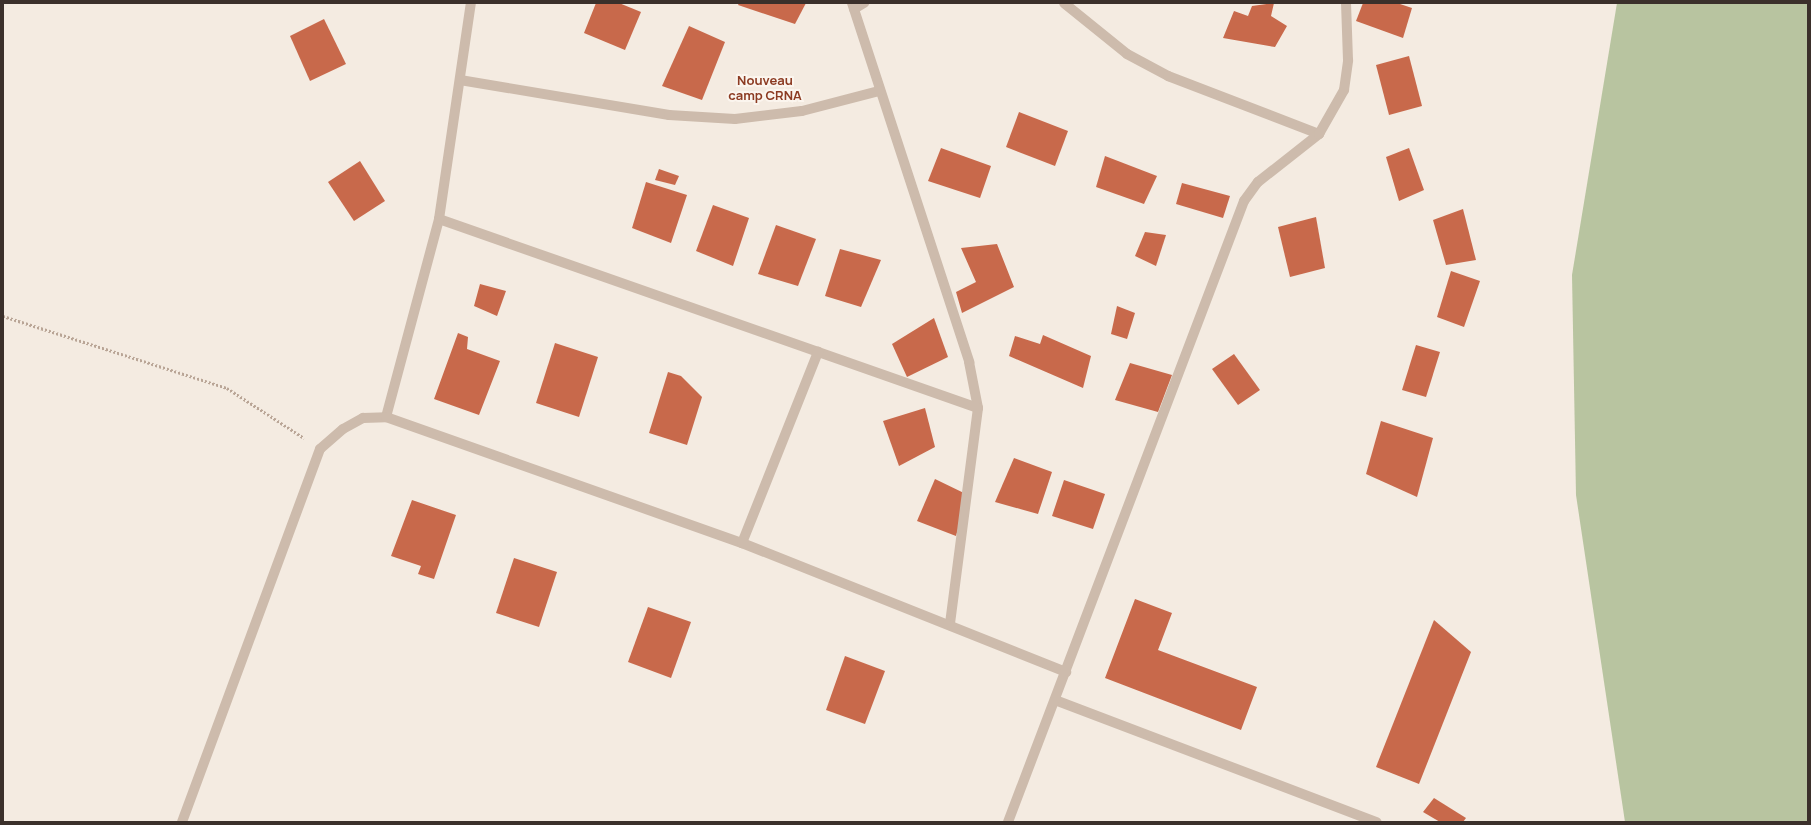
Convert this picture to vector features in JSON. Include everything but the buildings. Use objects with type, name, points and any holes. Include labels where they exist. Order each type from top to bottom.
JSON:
[{"type":"street","points":[[386,417],[439,218],[471,3]]},
{"type":"street","points":[[864,3],[853,6],[879,91],[969,362],[978,408],[950,625]]},
{"type":"street","points":[[1064,3],[1127,54],[1168,76],[1319,134]]},
{"type":"street","points":[[1008,822],[1244,201],[1258,182],[1319,134],[1344,90],[1348,60],[1346,3]]},
{"type":"street","points":[[460,80],[669,115],[734,119],[802,111],[879,91]]},
{"type":"street","points":[[439,218],[978,408]]},
{"type":"street","points":[[742,542],[818,352]]},
{"type":"street","points":[[182,822],[320,449],[343,429],[363,418],[386,417],[742,542],[1066,672]]},
{"type":"street","points":[[1055,700],[1376,822]]},
{"type":"path","points":[[3,316],[227,388],[320,449]]},
{"type":"green space","points":[[1617,3],[1808,3],[1808,822],[1625,822],[1576,495],[1572,275]]},
{"type":"district","name":"Nouveau camp CRNA","points":[[765,88]]}]
